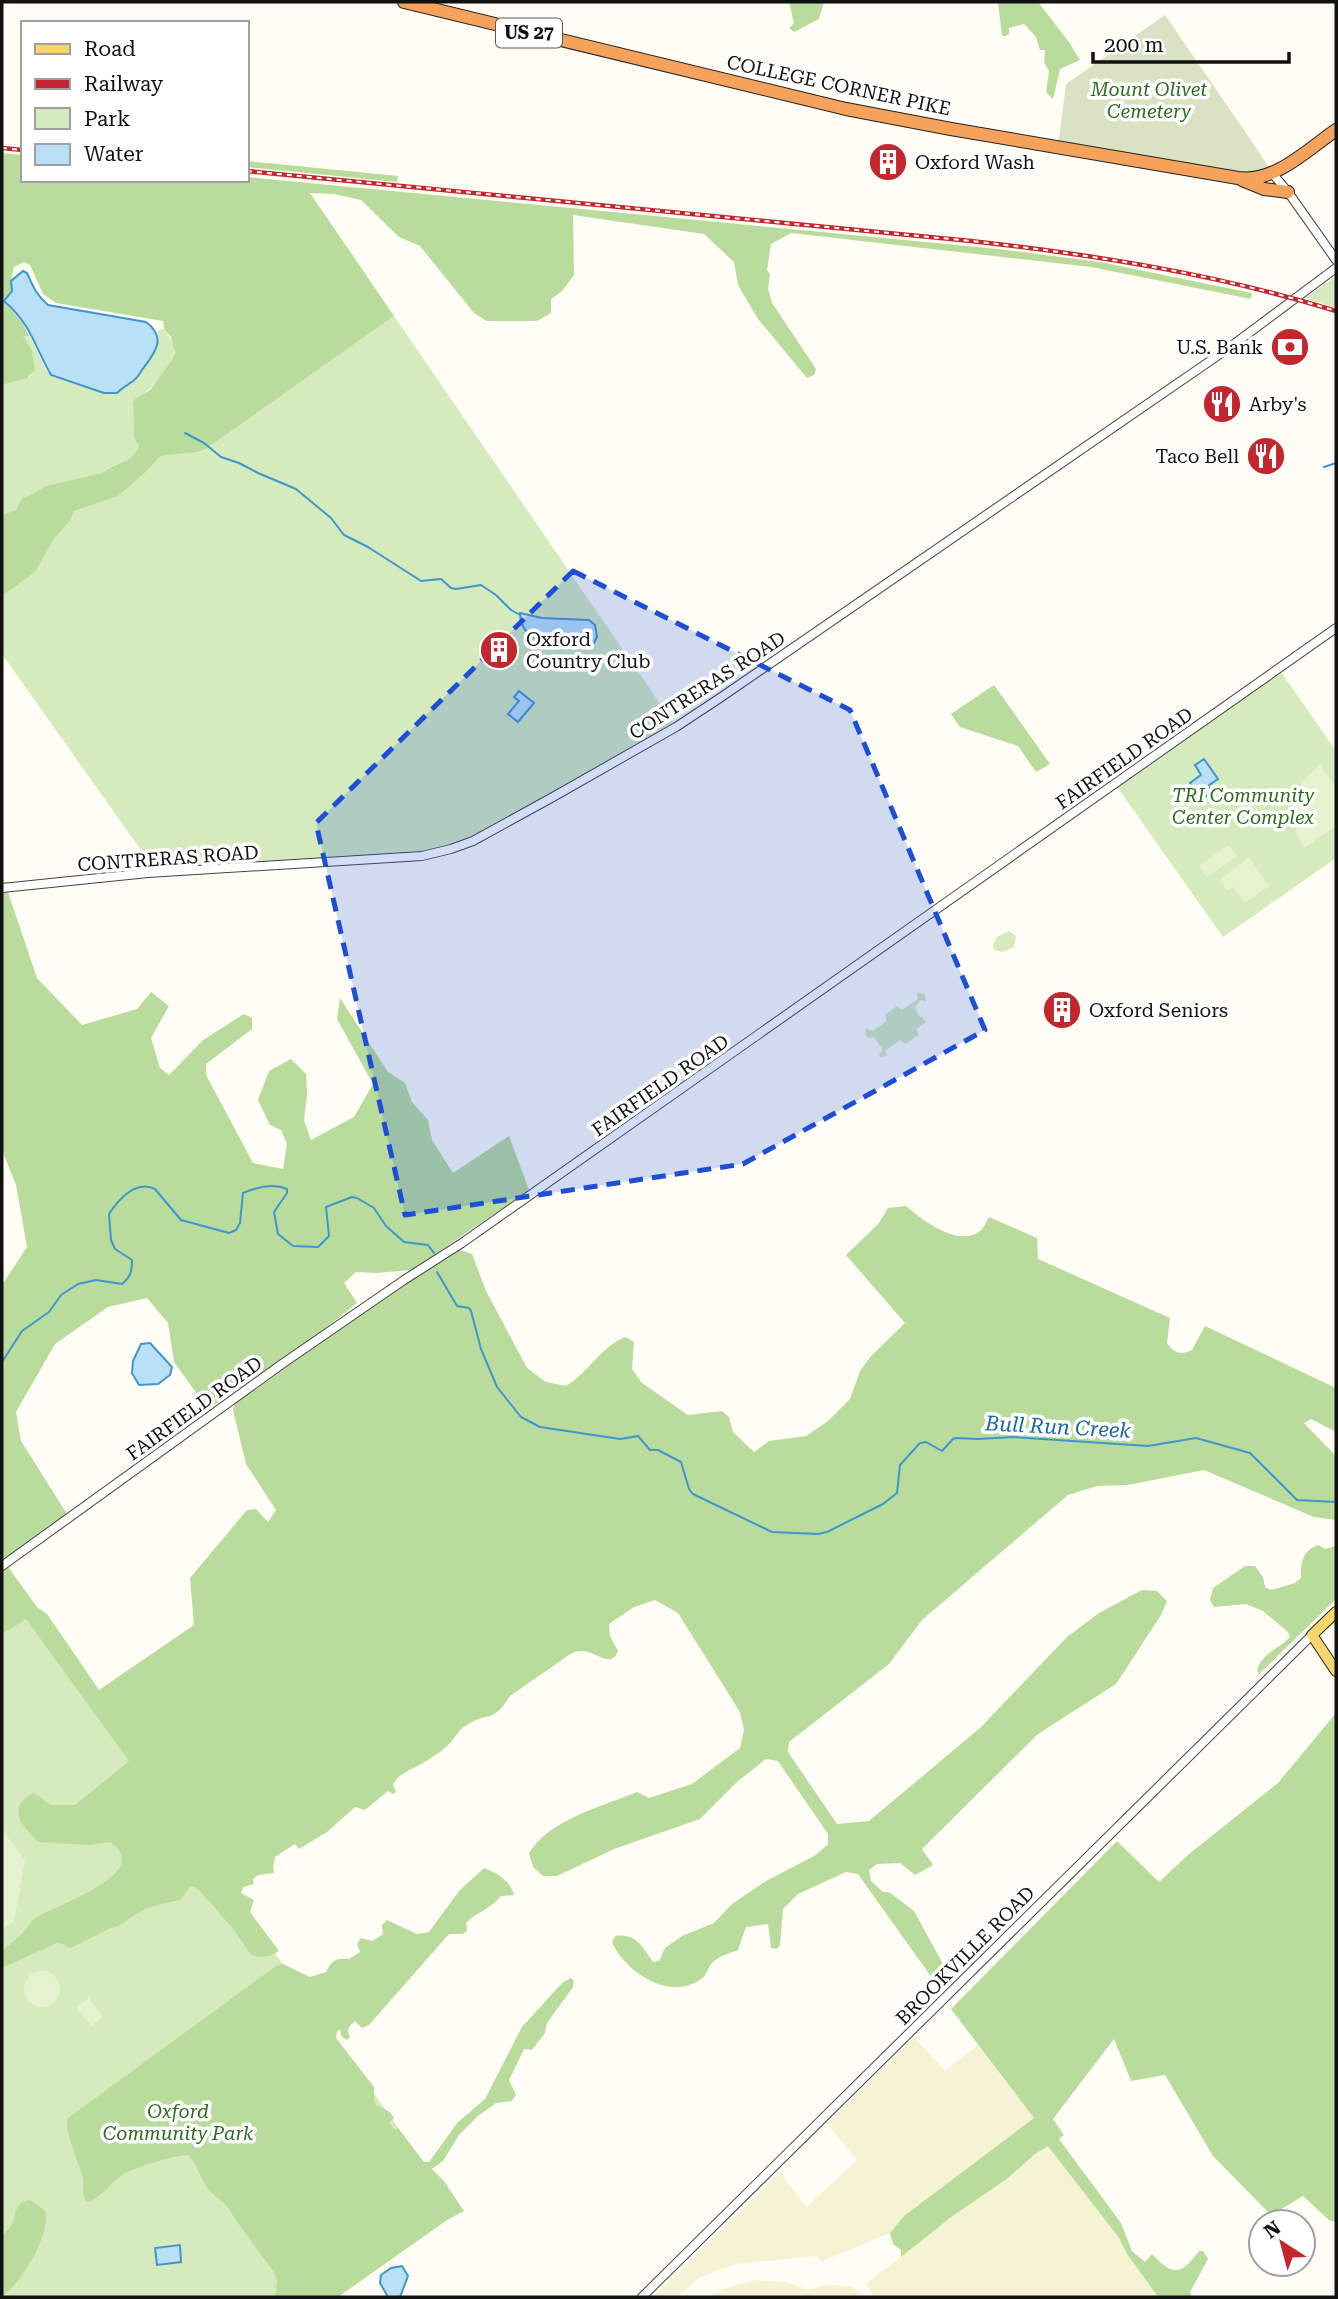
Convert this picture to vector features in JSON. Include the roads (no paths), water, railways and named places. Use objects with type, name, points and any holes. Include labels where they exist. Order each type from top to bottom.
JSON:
[{"type":"highway","name":"COLLEGE CORNER PIKE","points":[[404,2],[846,109],[1238,178],[1257,178],[1272,173]]},
{"type":"highway","name":"US 27","points":[[1272,173],[1336,130]]},
{"type":"highway","points":[[1238,178],[1264,189],[1288,192]]},
{"type":"main road","points":[[1336,1612],[1311,1635],[1336,1671]]},
{"type":"street","points":[[1272,173],[1336,260]]},
{"type":"street","name":"CONTRERAS ROAD","points":[[2,888],[148,873],[422,856],[474,841],[641,747],[720,698],[1226,350],[1336,268]]},
{"type":"street","name":"FAIRFIELD ROAD","points":[[2,1566],[282,1364],[497,1219],[1336,628]]},
{"type":"street","name":"BROOKVILLE ROAD","points":[[642,2297],[1311,1635]]},
{"type":"water","points":[[23,271],[48,305],[146,322],[153,328],[158,340],[157,346],[135,379],[117,393],[104,393],[51,375],[26,327],[4,301],[12,291],[11,281]]},
{"type":"water","points":[[520,613],[542,618],[589,620],[595,625],[597,637],[594,643],[547,643],[528,633],[522,625]]},
{"type":"water","points":[[519,691],[534,703],[518,722],[508,714],[519,701],[514,697]]},
{"type":"water","points":[[1204,759],[1218,779],[1208,786],[1212,792],[1202,799],[1190,783],[1201,775],[1195,765]]},
{"type":"water","points":[[150,1343],[172,1367],[170,1375],[158,1384],[139,1385],[132,1373],[133,1361],[141,1344]]},
{"type":"water","points":[[180,2245],[181,2262],[157,2265],[155,2248]]},
{"type":"water","points":[[402,2266],[408,2276],[400,2297],[388,2297],[380,2283],[381,2275],[391,2268]]},
{"type":"waterway","points":[[185,433],[204,443],[221,457],[296,489],[331,518],[344,535],[421,581],[441,579],[456,589],[481,585],[520,615]]},
{"type":"waterway","points":[[1324,467],[1336,463]]},
{"type":"waterway","name":"Bull Run Creek","points":[[2,1362],[22,1331],[49,1312],[61,1295],[78,1284],[96,1280],[122,1284],[127,1279],[132,1260],[115,1249],[111,1240],[109,1214],[123,1197],[141,1187],[155,1189],[181,1220],[229,1233],[236,1230],[240,1223],[243,1193],[265,1187],[287,1189],[274,1212],[278,1234],[293,1246],[318,1247],[329,1236],[326,1207],[352,1197],[357,1198],[374,1208],[386,1226],[404,1242],[428,1245],[434,1253]]},
{"type":"waterway","name":"Bull Run Creek","points":[[437,1272],[457,1306],[469,1308],[471,1311],[481,1349],[497,1387],[521,1417],[540,1427],[620,1439],[638,1436],[650,1450],[658,1450],[681,1462],[693,1494],[772,1532],[827,1532],[883,1504],[897,1493],[900,1465],[920,1443],[926,1442],[942,1451],[956,1438],[1013,1437],[1148,1446],[1196,1438],[1250,1453],[1297,1500],[1336,1502]]},
{"type":"railway","points":[[2,148],[21,150]]},
{"type":"railway","points":[[248,171],[971,241],[1155,267],[1246,286],[1336,311]]},
{"type":"place","name":"Oxford Wash","points":[[888,162]]},
{"type":"place","name":"U.S. Bank","points":[[1290,347]]},
{"type":"place","name":"Arby's","points":[[1222,404]]},
{"type":"place","name":"Taco Bell","points":[[1266,456]]},
{"type":"place","name":"Oxford Country Club","points":[[499,650]]},
{"type":"place","name":"Oxford Seniors","points":[[1062,1010]]},
{"type":"park label","name":"Mount Olivet Cemetery","points":[[1149,100]]},
{"type":"park label","name":"TRI Community Center Complex","points":[[1243,806]]},
{"type":"park label","name":"Oxford Community Park","points":[[178,2122]]}]
